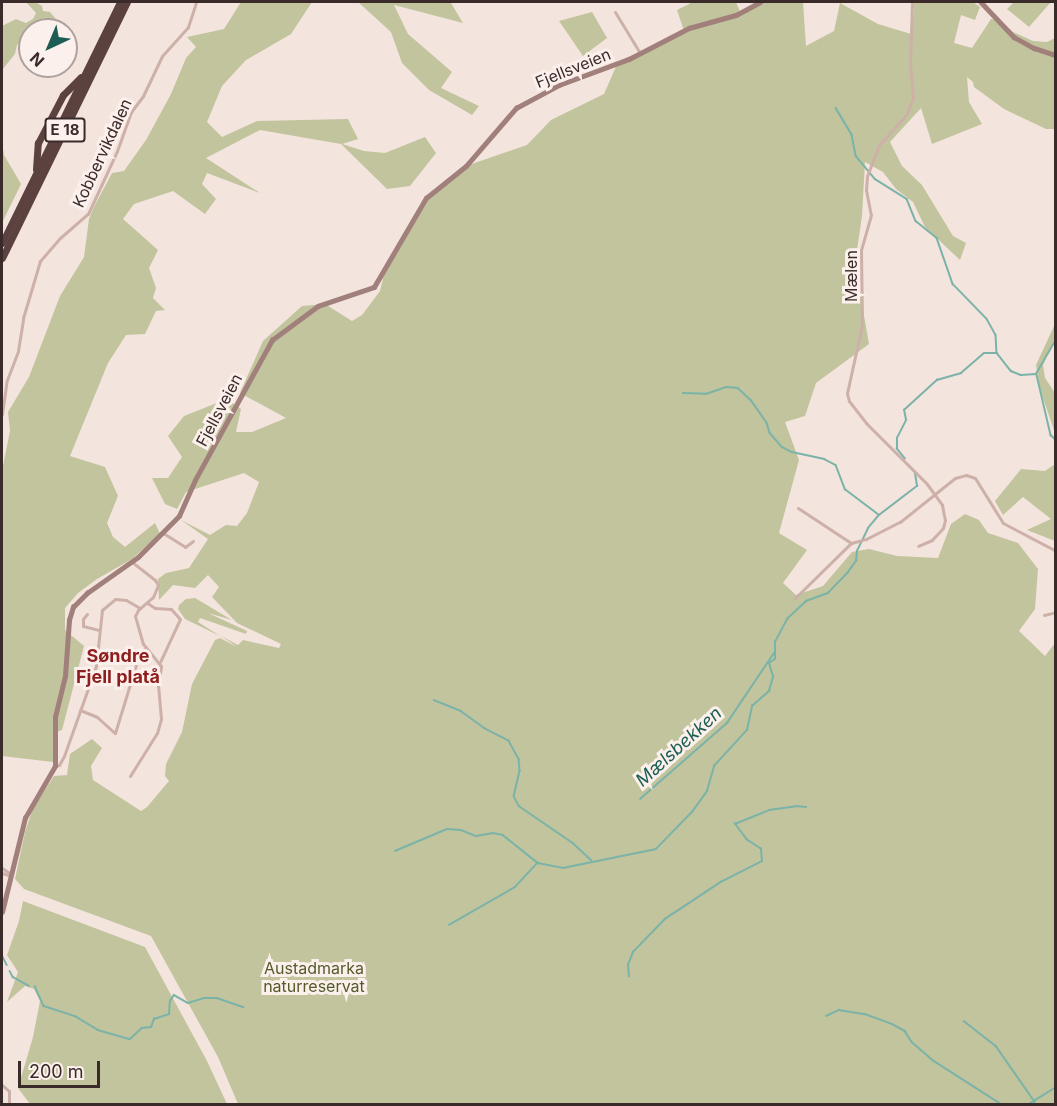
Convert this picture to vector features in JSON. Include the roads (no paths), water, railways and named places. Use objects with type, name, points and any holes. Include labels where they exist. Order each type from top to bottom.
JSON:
[{"type":"highway","name":"E 18","points":[[2,243],[120,2]]},
{"type":"highway","name":"E 18","points":[[2,258],[128,2]]},
{"type":"highway","points":[[26,194],[36,168],[38,143],[63,95],[91,63]]},
{"type":"main road","name":"Fjellsveien","points":[[2,912],[25,818],[54,766],[56,717],[65,676],[71,611],[87,593],[132,562],[163,533],[182,511],[195,480],[272,340],[313,308],[374,287],[426,198],[471,162],[512,110],[559,85],[640,54],[696,26],[735,15],[760,2]]},
{"type":"main road","points":[[981,2],[1014,37],[1034,48],[1056,55]]},
{"type":"street","name":"Kobbervikdalen","points":[[2,414],[7,380],[18,351],[23,318],[40,261],[55,243],[88,214],[117,151],[131,112],[143,96],[162,56],[188,27],[196,2]]},
{"type":"street","name":"Mælen","points":[[912,2],[910,64],[913,98],[906,116],[879,145],[867,176],[866,190],[871,211],[861,251],[862,324],[847,396],[866,423],[936,495]]},
{"type":"street","points":[[615,12],[640,54]]},
{"type":"street","points":[[795,597],[851,543],[866,539],[900,522],[956,478],[972,475],[1002,523],[1056,551]]},
{"type":"street","points":[[918,546],[932,540],[945,524],[943,509],[936,495]]},
{"type":"street","points":[[798,508],[851,543]]},
{"type":"street","points":[[163,533],[185,547],[193,541]]},
{"type":"street","points":[[132,562],[157,583],[156,593],[140,608],[136,619],[146,648],[160,662]]},
{"type":"street","points":[[54,766],[62,760],[97,657],[102,610],[112,600],[126,600],[140,608]]},
{"type":"street","points":[[130,776],[160,726],[160,662],[180,619],[169,608],[155,608],[147,603]]},
{"type":"street","points":[[1044,615],[1056,612]]},
{"type":"street","points":[[87,614],[83,619],[83,626],[99,630]]},
{"type":"street","points":[[80,710],[97,717],[115,733],[138,661],[146,648]]},
{"type":"street","points":[[97,657],[138,661]]},
{"type":"street","points":[[2,868],[12,875]]},
{"type":"street","points":[[2,873],[9,877],[12,875]]},
{"type":"street","points":[[2,1085],[9,1091],[9,1104]]},
{"type":"waterway","points":[[836,108],[852,135],[856,156],[875,179],[907,199],[916,221],[937,238],[953,284],[987,319],[996,335],[997,353],[1011,371],[1021,375],[1036,374],[1056,340]]},
{"type":"waterway","points":[[905,459],[897,449],[897,438],[906,420],[904,410],[937,380],[961,373],[984,353],[997,353]]},
{"type":"waterway","points":[[1037,375],[1051,435],[1056,440]]},
{"type":"waterway","points":[[683,393],[706,394],[726,387],[738,388],[751,400],[767,423],[770,433],[782,447],[792,452],[824,459],[836,465],[845,489],[878,514]]},
{"type":"waterway","points":[[395,851],[447,829],[461,830],[476,836],[493,833],[503,835],[538,863],[563,868],[656,849],[692,812],[707,791],[714,766],[747,730],[752,706],[769,691],[773,677],[769,663],[775,659],[775,642],[788,618],[806,601],[828,593],[848,572],[856,561],[857,551],[868,528],[879,515],[917,486],[915,473]]},
{"type":"waterway","name":"Mælsbekken","points":[[640,799],[727,723],[774,653]]},
{"type":"waterway","points":[[434,700],[461,711],[484,728],[509,741],[519,759],[520,771],[514,796],[519,806],[573,843],[591,860]]},
{"type":"waterway","points":[[629,977],[628,965],[633,952],[665,919],[721,882],[762,861],[761,849],[747,840],[735,824],[769,810],[796,806],[806,807]]},
{"type":"waterway","points":[[449,925],[515,887],[537,863]]},
{"type":"waterway","points":[[2,955],[7,965]]},
{"type":"waterway","points":[[10,971],[13,977],[29,986]]},
{"type":"waterway","points":[[35,986],[44,1006],[75,1016],[98,1030],[130,1039],[142,1028],[151,1027],[154,1019],[169,1014],[170,1001],[174,995],[188,1003],[204,998],[217,998],[243,1007]]},
{"type":"waterway","points":[[826,1016],[839,1010],[865,1014],[892,1024],[905,1031],[912,1042],[934,1061],[1001,1104]]},
{"type":"waterway","points":[[964,1021],[996,1046],[1035,1102]]},
{"type":"waterway","points":[[1029,1104],[1056,1087]]},
{"type":"district","name":"Søndre Fjell platå","points":[[118,667]]},
{"type":"park label","name":"Austadmarka naturreservat","points":[[314,977]]}]
